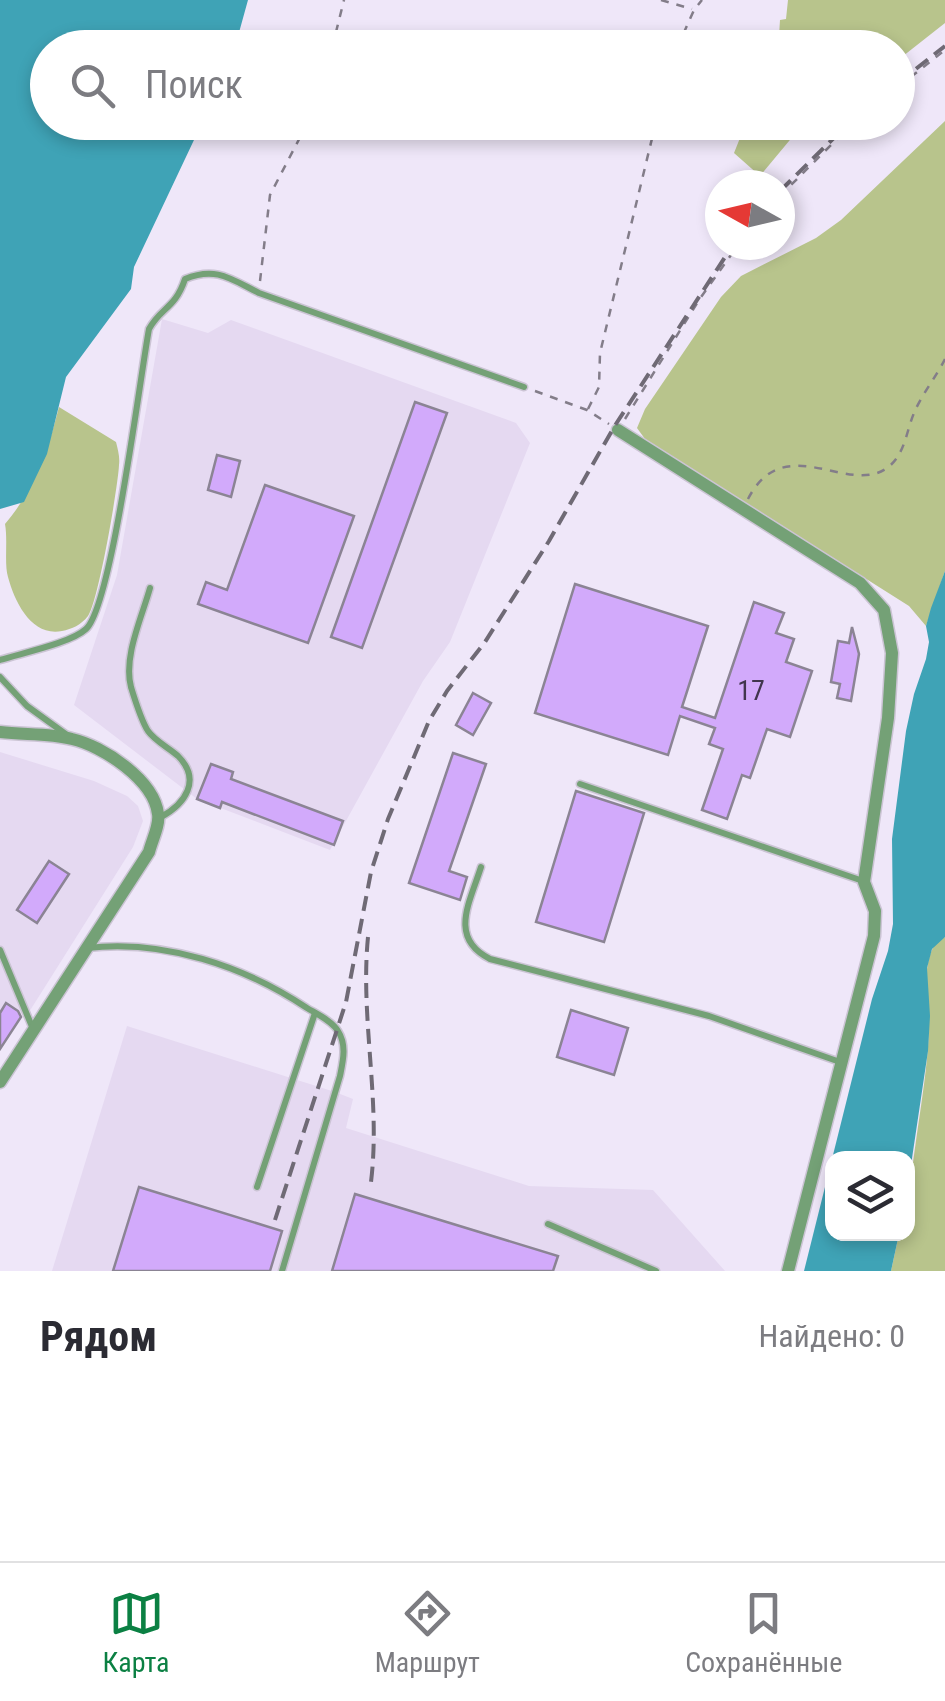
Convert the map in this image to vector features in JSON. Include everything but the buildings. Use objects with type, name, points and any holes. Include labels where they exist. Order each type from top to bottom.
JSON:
[{"type":"street","points":[[618,430],[860,583],[884,610],[892,653],[888,718],[864,882],[875,911],[874,936],[788,1271]]},
{"type":"street","points":[[0,732],[74,739],[104,753],[154,796],[160,818],[149,852],[0,1082]]},
{"type":"lane","points":[[0,660],[78,635],[90,626],[100,604],[113,550],[149,329],[156,316],[166,312],[179,297],[185,279],[201,272],[218,273],[259,293],[524,388]]},
{"type":"lane","points":[[150,588],[132,654],[130,683],[149,732],[178,756],[188,769],[190,782],[178,808],[160,818]]},
{"type":"lane","points":[[0,677],[27,706],[74,739]]},
{"type":"lane","points":[[580,784],[864,882]]},
{"type":"lane","points":[[482,866],[465,927],[466,939],[474,951],[490,959],[708,1016],[841,1063]]},
{"type":"lane","points":[[86,948],[114,945],[202,957],[283,992],[338,1030],[344,1045],[343,1060],[282,1271]]},
{"type":"lane","points":[[0,950],[34,1030]]},
{"type":"lane","points":[[257,1187],[315,1013]]},
{"type":"lane","points":[[548,1224],[656,1271]]},
{"type":"path","points":[[336,30],[344,0]]},
{"type":"path","points":[[661,0],[694,10]]},
{"type":"path","points":[[686,30],[702,0]]},
{"type":"path","points":[[915,74],[945,50]]},
{"type":"path","points":[[259,293],[270,195],[298,140]]},
{"type":"path","points":[[587,410],[599,387],[600,353],[652,140]]},
{"type":"path","points":[[795,181],[836,140]]},
{"type":"path","points":[[618,430],[728,260]]},
{"type":"path","points":[[742,509],[754,486],[770,473],[815,465],[862,475],[876,474],[891,466],[902,451],[915,410],[945,359]]},
{"type":"path","points":[[524,388],[587,410],[605,422]]},
{"type":"shaded area","points":[[162,319],[208,333],[231,320],[516,423],[530,443],[450,642],[423,681],[330,850],[197,799],[74,705],[117,575]]},
{"type":"shaded area","points":[[0,752],[94,781],[127,796],[138,806],[143,821],[133,847],[29,1012],[23,1011],[0,1046]]},
{"type":"shaded area","points":[[127,1026],[353,1099],[346,1128],[529,1186],[653,1190],[725,1271],[52,1271]]},
{"type":"green space","points":[[788,0],[945,0],[945,23],[915,47],[915,30],[779,30],[780,20],[786,19]]},
{"type":"green space","points":[[945,121],[945,571],[926,626],[909,606],[645,439],[637,428],[645,409],[721,297],[741,276],[773,260],[795,260],[795,249],[841,220]]},
{"type":"green space","points":[[739,140],[790,140],[765,170],[753,170],[734,153]]},
{"type":"green space","points":[[59,407],[116,442],[119,462],[107,544],[92,607],[76,626],[51,631],[26,616],[15,597],[7,572],[5,524],[25,497],[39,468]]},
{"type":"green space","points":[[945,937],[945,1271],[891,1271],[897,1241],[915,1241],[915,1151],[928,1047],[928,964],[934,946]]},
{"type":"water","points":[[0,0],[248,0],[240,30],[30,30],[30,140],[194,140],[134,267],[131,289],[66,377],[47,454],[24,502],[0,509]]},
{"type":"water","points":[[945,571],[945,937],[932,949],[927,968],[928,1051],[913,1151],[834,1151],[888,951],[893,924],[892,839],[906,731],[926,659],[926,626]]},
{"type":"water","points":[[825,1187],[825,1241],[897,1241],[891,1271],[804,1271]]},
{"type":"railway","points":[[915,70],[945,46]]},
{"type":"railway","points":[[795,176],[832,140]]},
{"type":"railway","points":[[275,1220],[346,1002],[371,872],[388,819],[429,721],[485,642],[614,427],[723,260]]},
{"type":"railway","points":[[368,937],[366,998],[374,1121],[371,1182]]}]
